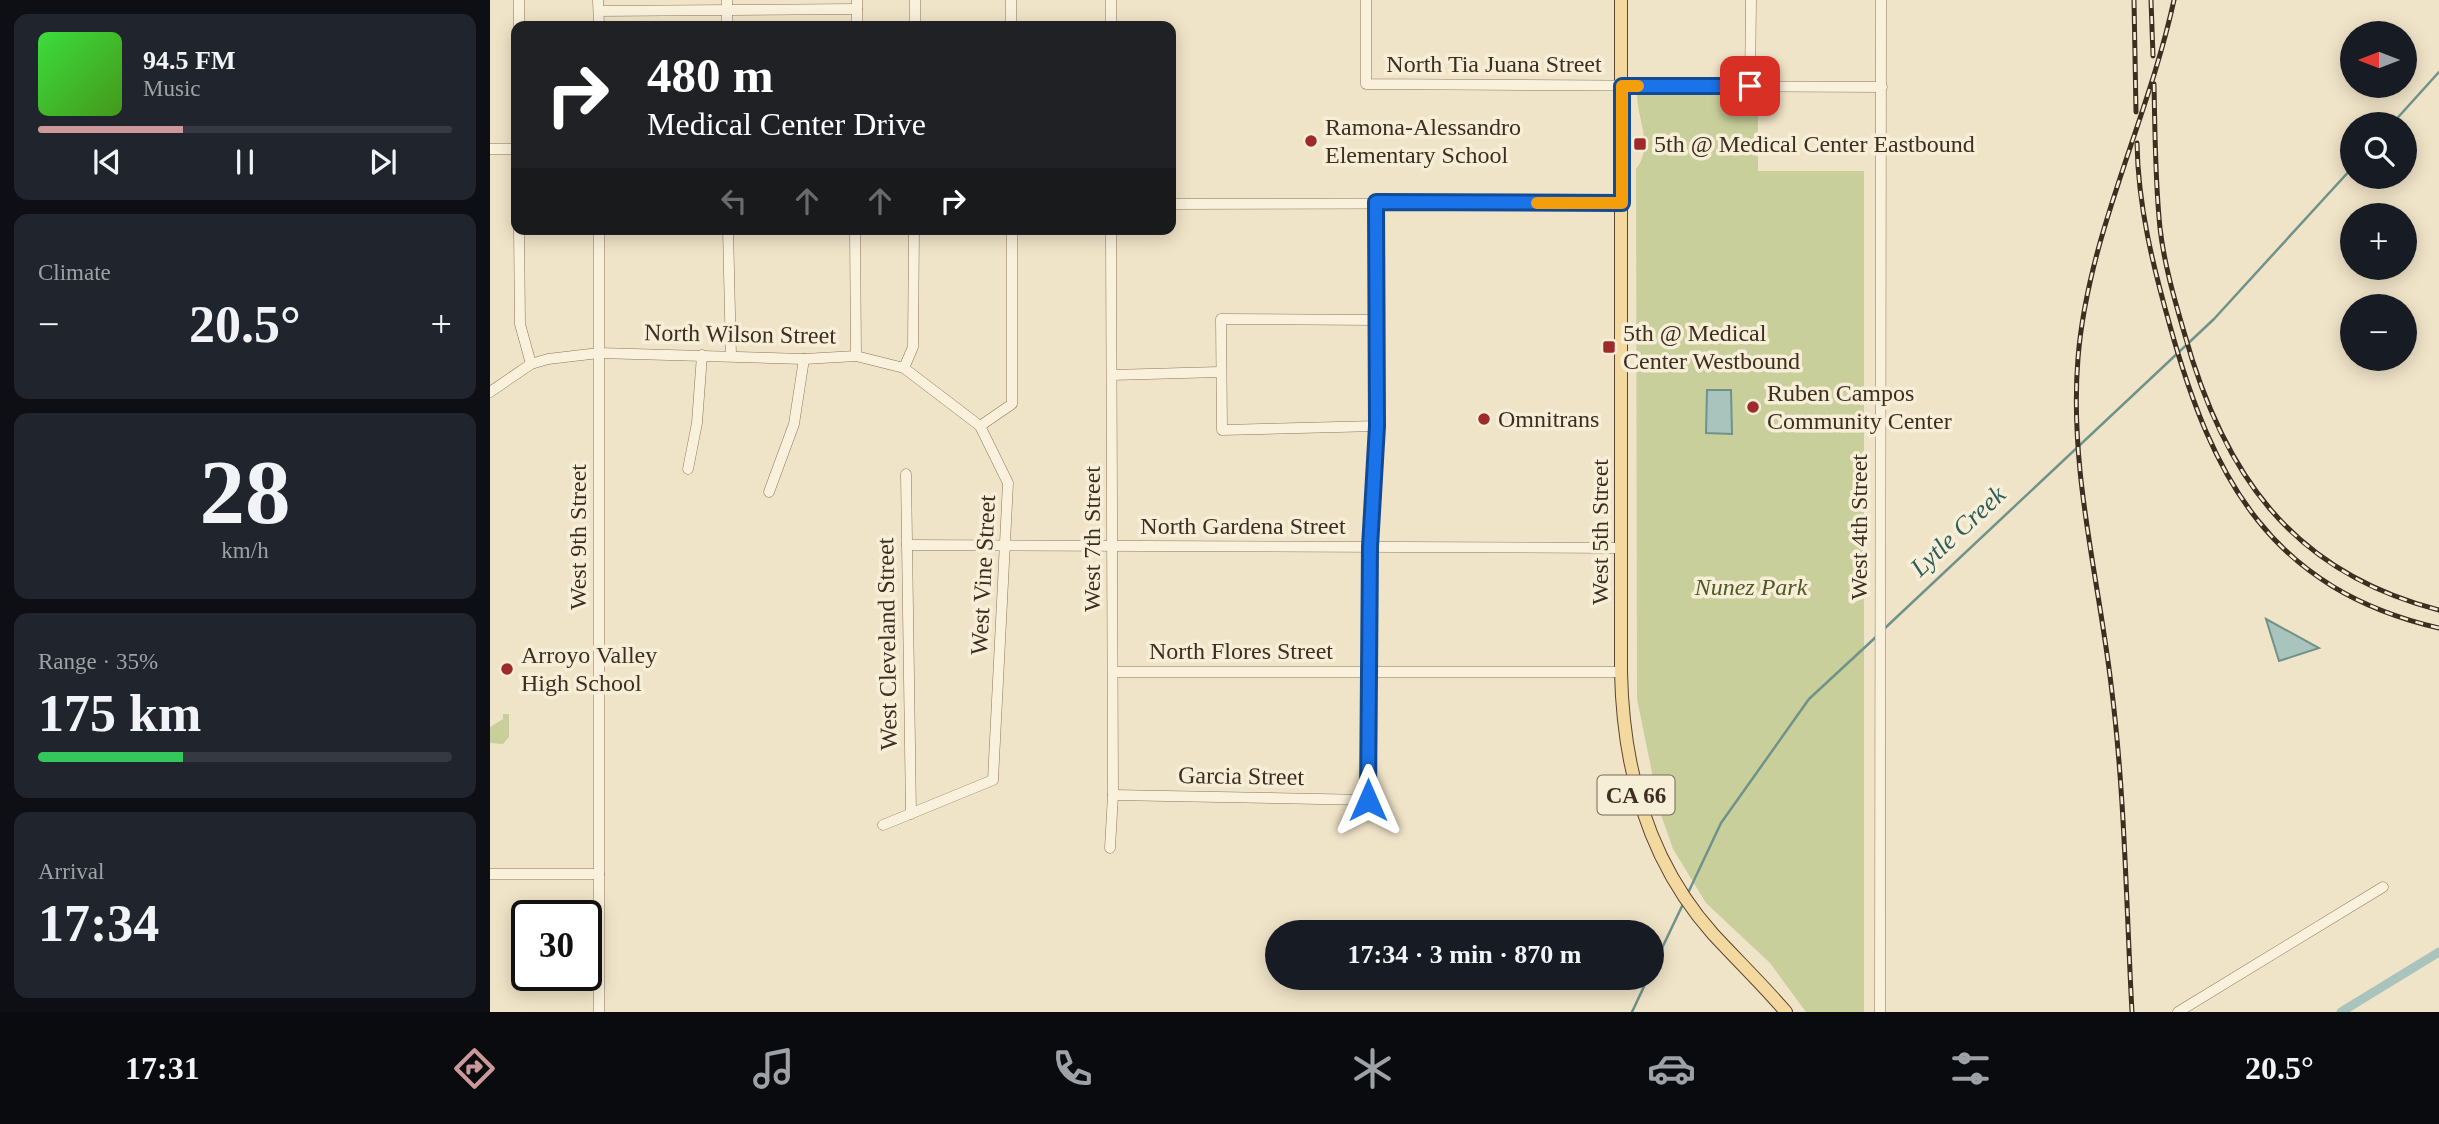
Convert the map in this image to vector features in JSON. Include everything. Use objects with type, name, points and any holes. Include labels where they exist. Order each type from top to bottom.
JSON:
[{"type":"main road","name":"West 5th Street","points":[[1621,0],[1621,672],[1622,717],[1632,779],[1644,817],[1667,869],[1713,933],[1786,1012]]},
{"type":"street","points":[[519,0],[519,21]]},
{"type":"street","points":[[915,0],[915,21]]},
{"type":"street","points":[[1010,0],[1011,21]]},
{"type":"street","points":[[1111,0],[1111,21]]},
{"type":"street","name":"North Tia Juana Street","points":[[1366,0],[1366,84],[1882,88]]},
{"type":"street","points":[[1750,86],[1751,0]]},
{"type":"street","name":"West 4th Street","points":[[1880,1012],[1881,0]]},
{"type":"street","points":[[598,5],[857,4]]},
{"type":"street","points":[[490,149],[511,149]]},
{"type":"street","points":[[1369,671],[1370,547],[1377,426],[1376,202]]},
{"type":"street","points":[[1176,204],[1622,203]]},
{"type":"street","points":[[519,235],[520,324],[531,364]]},
{"type":"street","name":"West 9th Street","points":[[599,235],[599,1012]]},
{"type":"street","points":[[729,235],[731,356]]},
{"type":"street","points":[[855,235],[856,356]]},
{"type":"street","points":[[904,368],[913,347],[914,235]]},
{"type":"street","points":[[980,426],[1012,404],[1012,235]]},
{"type":"street","name":"West 7th Street","points":[[1110,848],[1114,672],[1111,235]]},
{"type":"street","points":[[1376,320],[1221,318],[1219,372],[1222,430],[1377,426]]},
{"type":"street","name":"North Wilson Street","points":[[490,392],[531,364],[548,359],[599,353],[804,359],[856,356],[904,368],[980,426]]},
{"type":"street","points":[[688,469],[697,423],[702,355]]},
{"type":"street","points":[[769,492],[794,424],[804,359]]},
{"type":"street","points":[[1112,375],[1219,372]]},
{"type":"street","name":"West Vine Street","points":[[911,814],[993,780],[1008,483],[980,426]]},
{"type":"street","name":"West Cleveland Street","points":[[906,474],[911,814]]},
{"type":"street","name":"North Gardena Street","points":[[907,545],[1622,548]]},
{"type":"street","name":"Garcia Street","points":[[1113,795],[1368,800],[1369,671]]},
{"type":"street","name":"North Flores Street","points":[[1114,672],[1621,672]]},
{"type":"street","points":[[883,825],[911,814]]},
{"type":"street","points":[[490,874],[599,874]]},
{"type":"street","points":[[2178,1012],[2383,887]]},
{"type":"green space","name":"Nunez Park","points":[[1758,92],[1758,171],[1864,171],[1864,1012],[1806,1012],[1770,963],[1706,903],[1673,849],[1660,812],[1637,699],[1636,169],[1644,151],[1644,142],[1637,94]]},
{"type":"green space","points":[[503,714],[509,714],[509,737],[503,744],[490,743],[490,727],[503,719]]},
{"type":"water","points":[[1707,390],[1731,390],[1732,434],[1706,433]]},
{"type":"water","points":[[2266,619],[2319,648],[2279,661]]},
{"type":"waterway","name":"Lytle Creek","points":[[2403,112],[2439,72]]},
{"type":"waterway","name":"Lytle Creek","points":[[1884,629],[2214,319],[2340,181]]},
{"type":"waterway","name":"Lytle Creek","points":[[1688,893],[1721,823],[1809,699],[1877,636]]},
{"type":"waterway","name":"Lytle Creek","points":[[1664,944],[1684,902]]},
{"type":"waterway","name":"Lytle Creek","points":[[2341,1012],[2439,952]]},
{"type":"waterway","name":"Lytle Creek","points":[[1632,1012],[1642,990]]},
{"type":"railway","points":[[2134,0],[2136,112]]},
{"type":"railway","points":[[2151,0],[2153,56]]},
{"type":"railway","points":[[2132,1012],[2119,766],[2111,684],[2081,481],[2076,399],[2084,312],[2094,267],[2163,45],[2174,0]]},
{"type":"railway","points":[[2154,84],[2157,192],[2164,254],[2200,383],[2219,430],[2243,472],[2271,510],[2304,543],[2342,570],[2387,593],[2439,610]]},
{"type":"railway","points":[[2137,143],[2143,213],[2164,303],[2187,382],[2207,433],[2230,479],[2258,520],[2291,556],[2332,586],[2381,610],[2439,628]]},
{"type":"slow traffic","points":[[1537,203],[1622,203],[1622,86],[1638,86]]},
{"type":"place","name":"Ramona-Alessandro Elementary School","points":[[1311,141]]},
{"type":"place","name":"5th @ Medical Center Eastbound","points":[[1640,144]]},
{"type":"place","name":"5th @ Medical Center Westbound","points":[[1609,347]]},
{"type":"place","name":"Ruben Campos Community Center","points":[[1753,407]]},
{"type":"place","name":"Omnitrans","points":[[1484,419]]},
{"type":"place","name":"Arroyo Valley High School","points":[[507,669]]},
{"type":"route","points":[[1368,800],[1370,547],[1377,426],[1376,202],[1622,203],[1622,86],[1750,86]]}]
